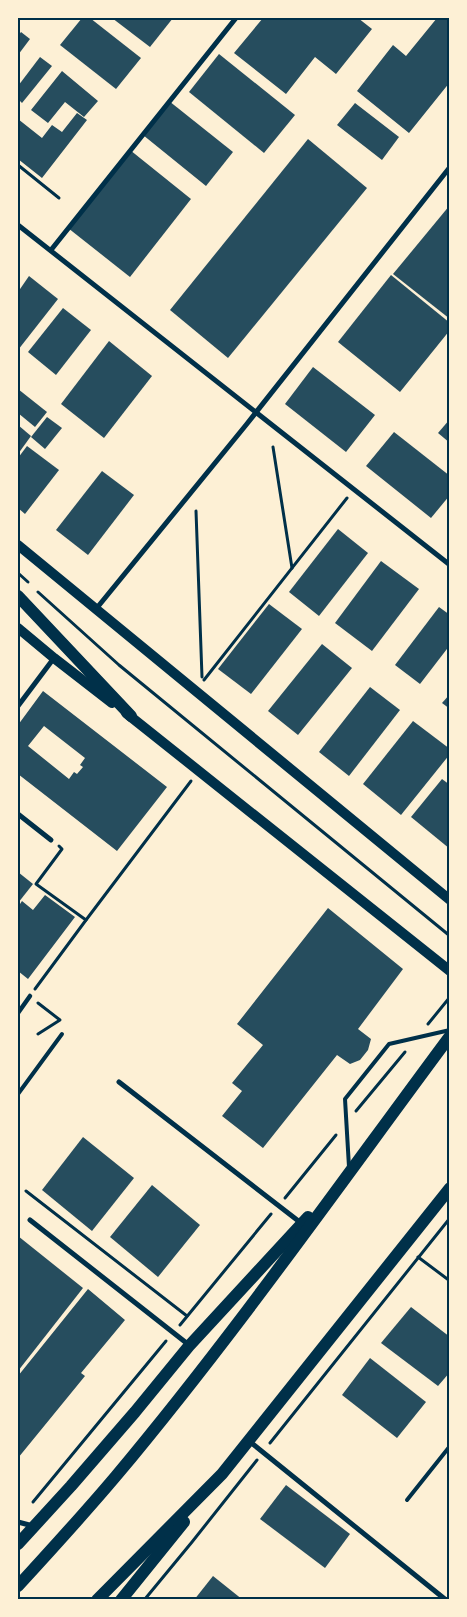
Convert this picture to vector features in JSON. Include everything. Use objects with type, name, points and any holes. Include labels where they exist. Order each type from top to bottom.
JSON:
[{"type":"main road","points":[[18,545],[450,900]]},
{"type":"main road","points":[[18,596],[131,716]]},
{"type":"main road","points":[[18,628],[450,971]]},
{"type":"main road","points":[[18,1586],[115,1477],[234,1329],[450,1036]]},
{"type":"main road","points":[[18,1544],[128,1420],[189,1346],[349,1172]]},
{"type":"main road","points":[[121,1600],[450,1188]]},
{"type":"main road","points":[[96,1600],[222,1474]]},
{"type":"street","points":[[50,250],[236,18]]},
{"type":"street","points":[[96,609],[450,167]]},
{"type":"street","points":[[18,225],[450,565]]},
{"type":"street","points":[[18,706],[54,658]]},
{"type":"street","points":[[18,814],[50,840]]},
{"type":"street","points":[[18,1013],[30,996]]},
{"type":"street","points":[[119,1082],[302,1223]]},
{"type":"street","points":[[30,1220],[189,1346]]},
{"type":"street","points":[[249,1441],[446,1600]]},
{"type":"street","points":[[18,1522],[34,1526]]},
{"type":"lane","points":[[349,1172],[345,1099],[389,1044],[450,1030]]},
{"type":"lane","points":[[18,1094],[62,1034]]},
{"type":"lane","points":[[407,1500],[450,1446]]},
{"type":"path","points":[[18,165],[59,198]]},
{"type":"path","points":[[274,447],[292,568]]},
{"type":"path","points":[[196,511],[202,683],[354,490]]},
{"type":"path","points":[[18,573],[119,665],[450,936]]},
{"type":"path","points":[[30,996],[192,779]]},
{"type":"path","points":[[50,840],[62,849],[36,884],[86,920]]},
{"type":"path","points":[[29,1506],[450,997]]},
{"type":"path","points":[[38,1034],[60,1020]]},
{"type":"path","points":[[26,1191],[188,1316]]},
{"type":"path","points":[[144,1600],[450,1218]]},
{"type":"path","points":[[403,1246],[450,1281]]},
{"type":"building","points":[[82,18],[90,18],[141,58],[116,89],[60,45]]},
{"type":"building","points":[[112,18],[173,18],[150,47]]},
{"type":"building","points":[[263,18],[358,18],[372,29],[336,74],[315,57],[286,94],[234,53]]},
{"type":"building","points":[[437,18],[450,18],[450,82],[409,133],[357,91],[393,45],[406,56]]},
{"type":"building","points":[[21,32],[30,39],[18,55],[18,36]]},
{"type":"building","points":[[219,54],[295,115],[264,153],[189,92]]},
{"type":"building","points":[[40,57],[52,66],[22,103],[18,99],[18,86]]},
{"type":"building","points":[[62,71],[98,101],[84,117],[65,102],[48,123],[31,110]]},
{"type":"building","points":[[169,101],[233,152],[206,186],[143,135]]},
{"type":"building","points":[[355,103],[399,137],[382,160],[337,125]]},
{"type":"building","points":[[77,113],[87,120],[42,178],[18,159],[18,119],[42,138],[52,125],[62,132]]},
{"type":"building","points":[[308,139],[367,188],[228,358],[170,310]]},
{"type":"building","points":[[130,150],[191,199],[130,277],[68,228]]},
{"type":"building","points":[[450,205],[450,319],[393,274]]},
{"type":"building","points":[[391,275],[450,323],[450,330],[400,392],[338,342]]},
{"type":"building","points":[[29,276],[58,299],[18,350],[18,292]]},
{"type":"building","points":[[63,308],[91,330],[56,375],[28,352]]},
{"type":"building","points":[[109,341],[152,376],[104,438],[61,404]]},
{"type":"building","points":[[313,367],[375,415],[346,452],[285,404]]},
{"type":"building","points":[[18,389],[47,412],[35,427],[18,413]]},
{"type":"building","points":[[47,417],[62,428],[45,449],[31,437]]},
{"type":"building","points":[[450,419],[450,443],[438,433]]},
{"type":"building","points":[[18,425],[31,436],[18,454]]},
{"type":"building","points":[[394,432],[450,476],[450,495],[431,518],[366,466]]},
{"type":"building","points":[[27,446],[59,470],[25,514],[18,508],[18,458]]},
{"type":"building","points":[[102,471],[134,495],[88,555],[56,530]]},
{"type":"building","points":[[338,529],[368,553],[319,616],[289,592]]},
{"type":"building","points":[[381,561],[419,589],[372,651],[335,623]]},
{"type":"building","points":[[269,604],[302,629],[251,694],[218,669]]},
{"type":"building","points":[[439,607],[450,615],[450,645],[420,684],[395,665]]},
{"type":"building","points":[[322,644],[352,668],[298,735],[268,711]]},
{"type":"building","points":[[370,687],[400,710],[349,776],[319,752]]},
{"type":"building","points":[[43,691],[167,787],[117,851],[18,774],[18,725]],"holes":[[[44,726],[85,758],[80,765],[83,767],[77,774],[74,772],[69,779],[28,746]]]},
{"type":"building","points":[[450,694],[450,709],[442,703]]},
{"type":"building","points":[[413,721],[450,749],[450,754],[401,815],[363,784]]},
{"type":"building","points":[[442,779],[450,785],[450,849],[411,817]]},
{"type":"building","points":[[18,872],[33,884],[18,903]]},
{"type":"building","points":[[45,895],[75,917],[28,979],[18,971],[18,907],[22,901],[33,910]]},
{"type":"building","points":[[328,908],[403,969],[358,1029],[371,1039],[368,1050],[360,1060],[350,1064],[337,1055],[263,1148],[222,1116],[242,1091],[232,1083],[263,1045],[237,1024]]},
{"type":"building","points":[[83,1137],[134,1178],[92,1231],[42,1190]]},
{"type":"building","points":[[152,1185],[200,1225],[158,1277],[110,1237]]},
{"type":"building","points":[[18,1236],[83,1288],[18,1371]]},
{"type":"building","points":[[88,1289],[125,1320],[81,1373],[85,1376],[18,1458],[18,1376]]},
{"type":"building","points":[[411,1307],[450,1337],[450,1372],[438,1386],[381,1343]]},
{"type":"building","points":[[370,1358],[426,1402],[397,1438],[342,1395]]},
{"type":"building","points":[[286,1485],[350,1534],[325,1568],[260,1519]]},
{"type":"building","points":[[213,1576],[243,1600],[194,1600]]}]
